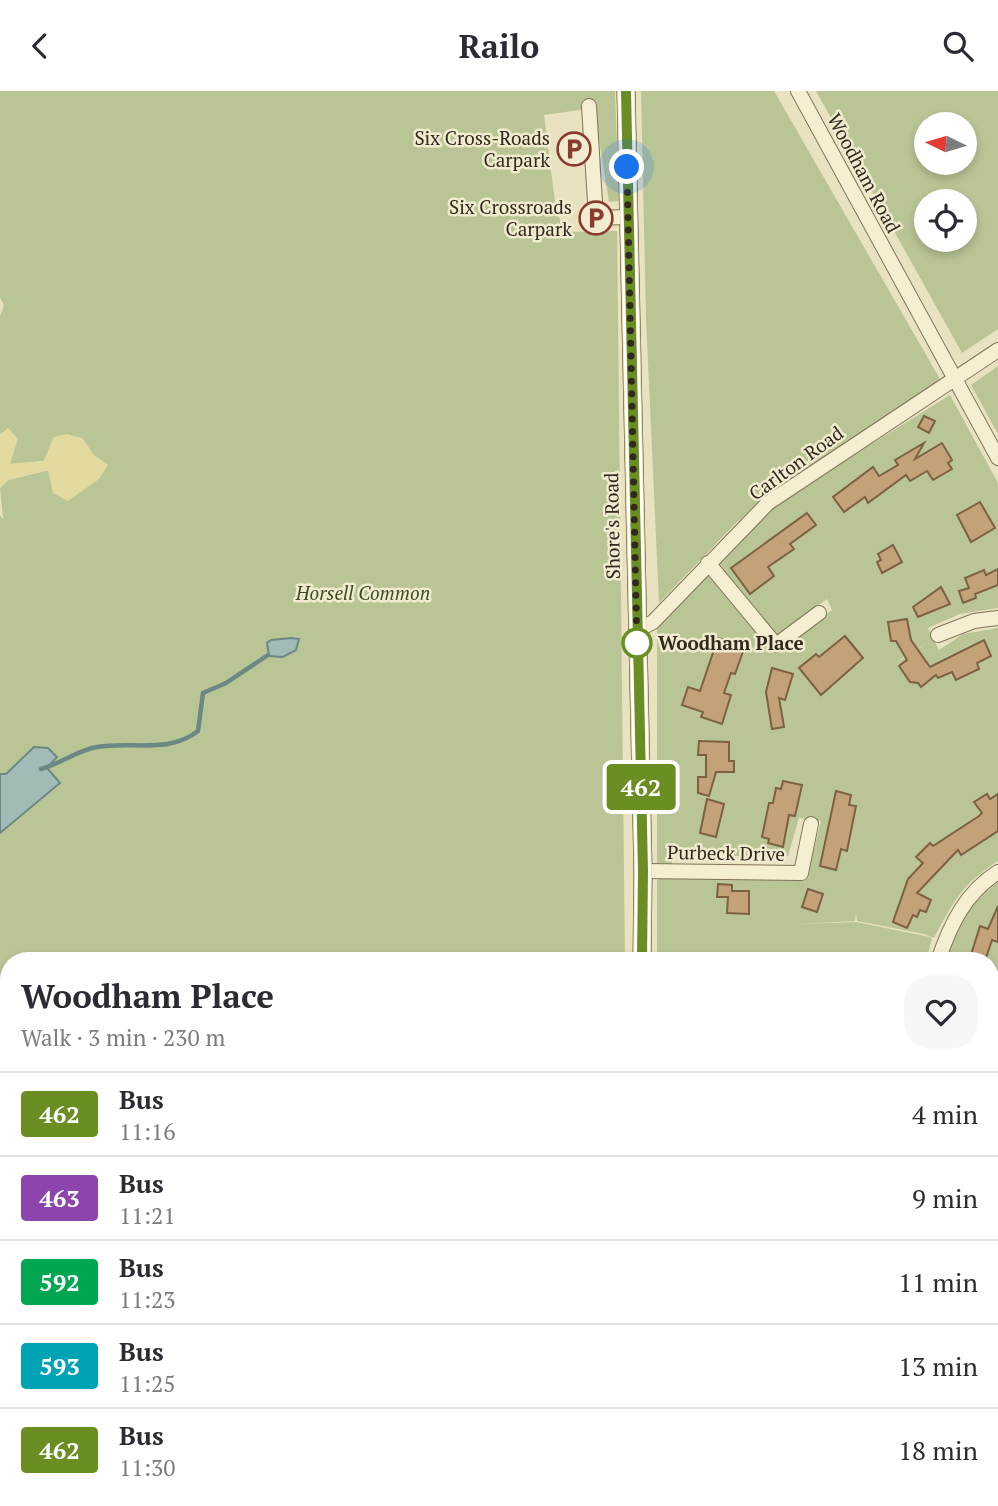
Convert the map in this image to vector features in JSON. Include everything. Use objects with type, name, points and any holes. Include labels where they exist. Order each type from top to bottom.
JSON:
[{"type":"main road","name":"Shore's Road","points":[[626,91],[643,871],[642,952]]},
{"type":"street","name":"Woodham Road","points":[[798,91],[998,458]]},
{"type":"street","points":[[589,106],[596,218],[628,217]]},
{"type":"street","name":"Carlton Road","points":[[636,631],[653,622],[768,503],[998,350]]},
{"type":"street","points":[[708,563],[776,645],[819,613]]},
{"type":"street","points":[[939,635],[966,623],[998,618]]},
{"type":"street","name":"Purbeck Drive","points":[[643,871],[801,873],[811,824]]},
{"type":"street","points":[[941,952],[948,931],[965,902],[998,872]]},
{"type":"green space","name":"Horsell Common","points":[[0,91],[615,91],[619,201],[609,202],[594,108],[544,115],[556,210],[565,232],[617,231],[625,952],[0,952],[0,515],[3,519],[0,488],[8,480],[49,470],[93,454],[82,438],[54,437],[44,461],[10,464],[12,450],[2,432],[0,435],[0,316],[4,305],[0,298]]},
{"type":"green space","points":[[641,91],[774,91],[940,379],[737,522],[659,603],[646,318]]},
{"type":"green space","points":[[816,91],[998,91],[998,329],[962,353]]},
{"type":"green space","points":[[998,366],[998,434],[971,385]]},
{"type":"green space","points":[[950,395],[998,483],[998,608],[960,614],[928,628],[939,650],[963,634],[998,628],[998,861],[976,877],[960,894],[934,938],[924,934],[857,921],[856,912],[855,921],[795,924],[856,922],[930,937],[932,939],[928,952],[657,952],[657,623],[708,571],[769,648],[786,651],[794,639],[832,610],[827,599],[777,636],[715,564],[780,501]],"holes":[[[911,640],[917,649],[930,641],[895,664],[904,657],[899,648]],[[799,818],[821,821],[807,877],[672,877],[672,856],[788,856]]]},
{"type":"green space","points":[[998,882],[998,952],[946,952],[964,917]]},
{"type":"sand","points":[[8,428],[18,439],[10,464],[44,461],[54,437],[67,434],[82,438],[93,454],[108,465],[99,479],[68,501],[53,493],[48,470],[8,480],[0,488],[0,435]]},
{"type":"water","points":[[299,639],[296,650],[283,657],[269,656],[267,643],[271,640]]},
{"type":"water","points":[[34,747],[48,748],[57,757],[47,768],[60,783],[0,833],[0,774],[6,774]]},
{"type":"building","points":[[924,416],[935,421],[929,433],[918,427]]},
{"type":"building","points":[[924,443],[915,459],[942,443],[952,460],[948,463],[952,469],[933,480],[927,471],[910,481],[906,475],[868,503],[865,497],[844,512],[833,497],[873,467],[879,476],[898,465],[895,460]]},
{"type":"building","points":[[980,502],[995,528],[971,542],[957,515]]},
{"type":"building","points":[[807,513],[816,525],[790,544],[794,549],[768,567],[774,576],[750,594],[731,568]]},
{"type":"building","points":[[893,545],[902,562],[882,573],[877,562],[881,560],[878,554]]},
{"type":"building","points":[[998,569],[998,585],[975,594],[976,598],[963,603],[959,591],[969,588],[965,578],[984,570],[986,575]]},
{"type":"building","points":[[941,587],[950,604],[918,617],[913,607]]},
{"type":"building","points":[[907,619],[911,640],[930,667],[984,640],[991,656],[977,663],[979,669],[956,680],[952,672],[938,678],[936,675],[921,687],[918,683],[910,682],[899,666],[907,660],[896,641],[891,641],[888,622]]},
{"type":"building","points":[[845,636],[863,658],[821,695],[799,668],[816,654],[819,657]]},
{"type":"building","points":[[718,638],[745,646],[735,674],[731,673],[724,693],[731,695],[722,724],[701,717],[703,712],[682,705],[688,687],[700,691]]},
{"type":"building","points":[[772,668],[793,674],[785,700],[779,698],[784,727],[772,729],[766,692]]},
{"type":"building","points":[[699,741],[729,742],[729,761],[734,761],[734,772],[716,772],[709,796],[698,793],[698,777],[706,777],[706,755],[698,755]]},
{"type":"building","points":[[783,781],[802,785],[795,816],[789,815],[783,847],[768,843],[769,839],[762,837],[769,803],[773,803],[776,788],[781,789]]},
{"type":"building","points":[[836,791],[851,795],[849,805],[856,806],[847,851],[841,849],[836,870],[820,866]]},
{"type":"building","points":[[987,794],[990,799],[998,794],[998,831],[961,855],[958,850],[917,893],[931,900],[926,912],[920,910],[917,917],[913,915],[907,928],[893,922],[908,879],[923,863],[916,857],[930,843],[933,846],[979,816],[982,813],[974,802]]},
{"type":"building","points":[[707,799],[724,804],[716,837],[700,833]]},
{"type":"building","points":[[718,884],[732,885],[732,891],[749,891],[749,914],[727,913],[728,897],[717,897]]},
{"type":"building","points":[[808,889],[823,894],[817,912],[802,907]]},
{"type":"building","points":[[998,906],[998,942],[992,940],[988,952],[972,952],[980,926],[988,929]]},
{"type":"waterway","points":[[41,769],[97,747],[163,745],[187,738],[198,731],[203,693],[226,683],[268,655]]},
{"type":"bus line","name":"462","points":[[626,91],[635,617],[643,871],[642,952]]},
{"type":"place","name":"Six Cross-Roads Carpark","points":[[574,149]]},
{"type":"place","name":"Six Crossroads Carpark","points":[[596,218]]},
{"type":"place","name":"Woodham Place","points":[[637,643]]},
{"type":"route","points":[[627,167],[637,648],[637,643]]}]
